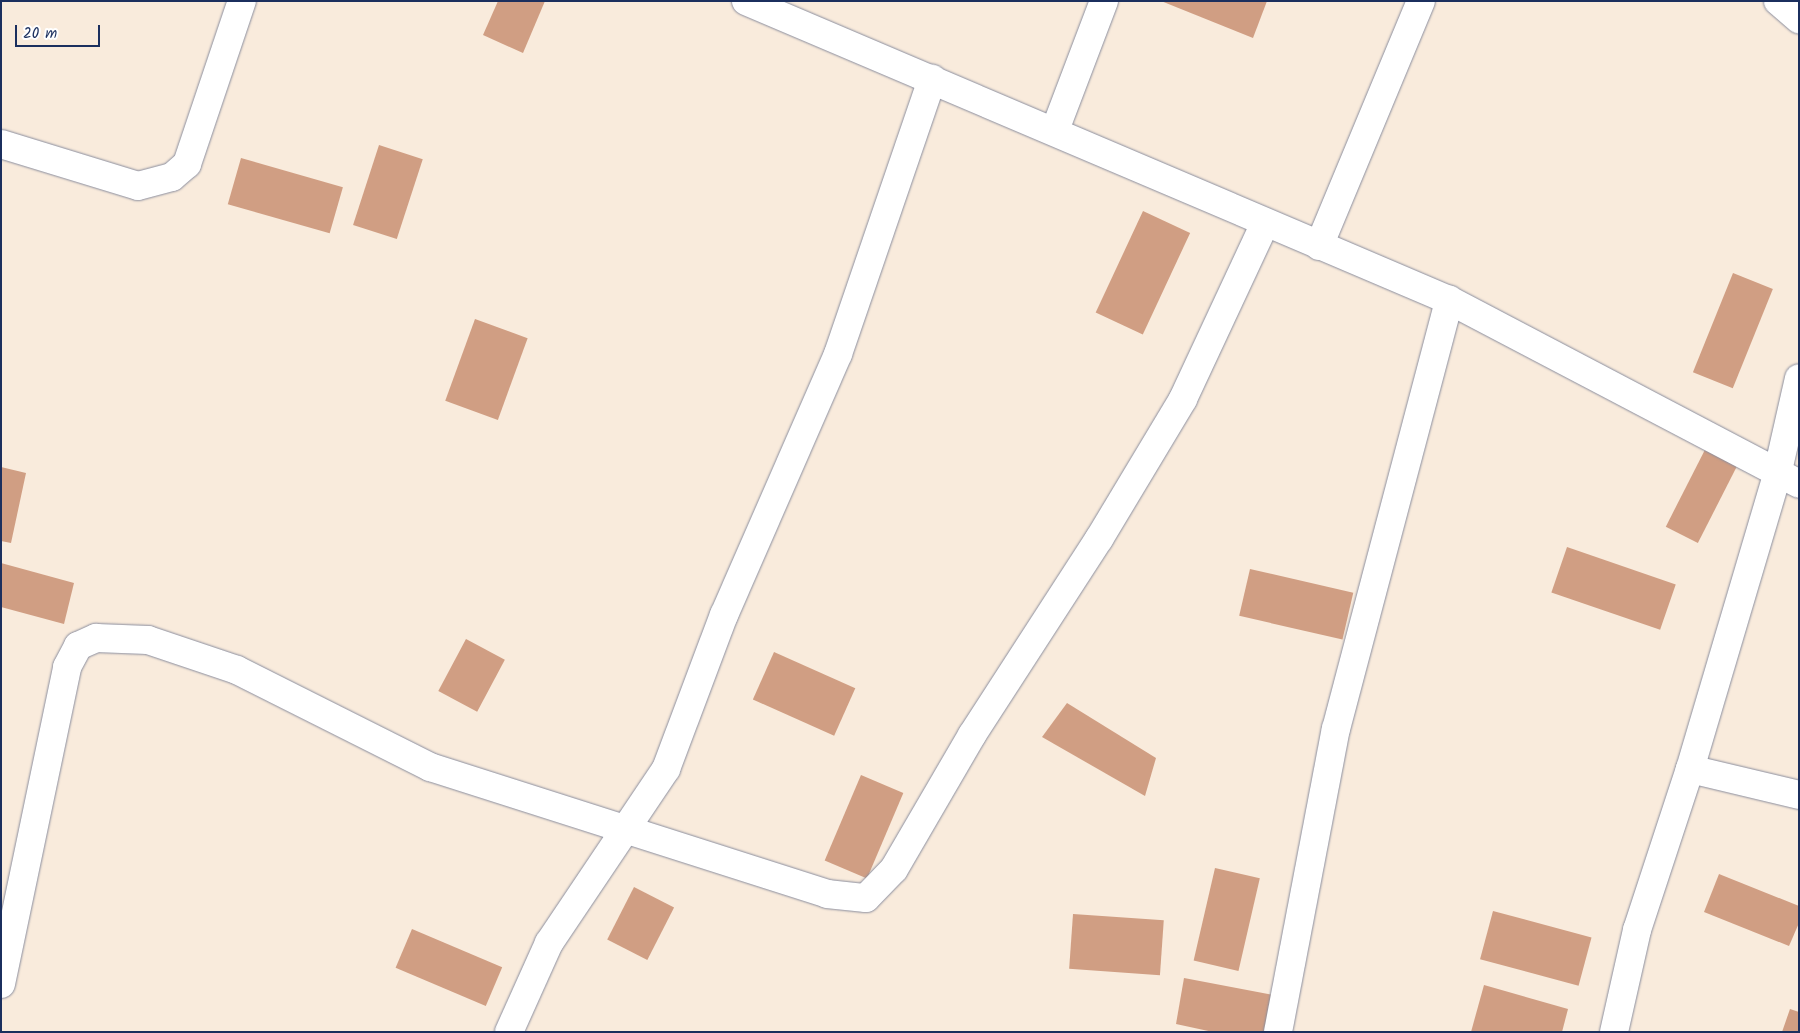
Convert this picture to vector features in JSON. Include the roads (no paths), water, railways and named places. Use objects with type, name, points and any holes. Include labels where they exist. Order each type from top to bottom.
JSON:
[{"type":"street","points":[[1,144],[138,186],[172,177],[187,164],[242,1]]},
{"type":"street","points":[[746,1],[791,10],[932,79],[1055,130],[1265,223],[1449,300],[1788,480]]},
{"type":"street","points":[[1055,130],[1104,1]]},
{"type":"street","points":[[1319,246],[1421,1]]},
{"type":"street","points":[[1778,1],[1799,19]]},
{"type":"street","points":[[509,1032],[549,943],[666,770],[724,615],[838,354],[932,79]]},
{"type":"street","points":[[1,984],[67,667],[78,646],[96,638],[148,640],[237,670],[430,767],[827,894],[866,898],[879,888],[894,869],[972,735],[1099,539],[1183,399],[1265,223]]},
{"type":"street","points":[[1278,1032],[1336,729],[1449,300]]},
{"type":"street","points":[[1614,1032],[1637,930],[1788,480],[1799,378]]},
{"type":"street","points":[[1690,769],[1799,795]]}]
